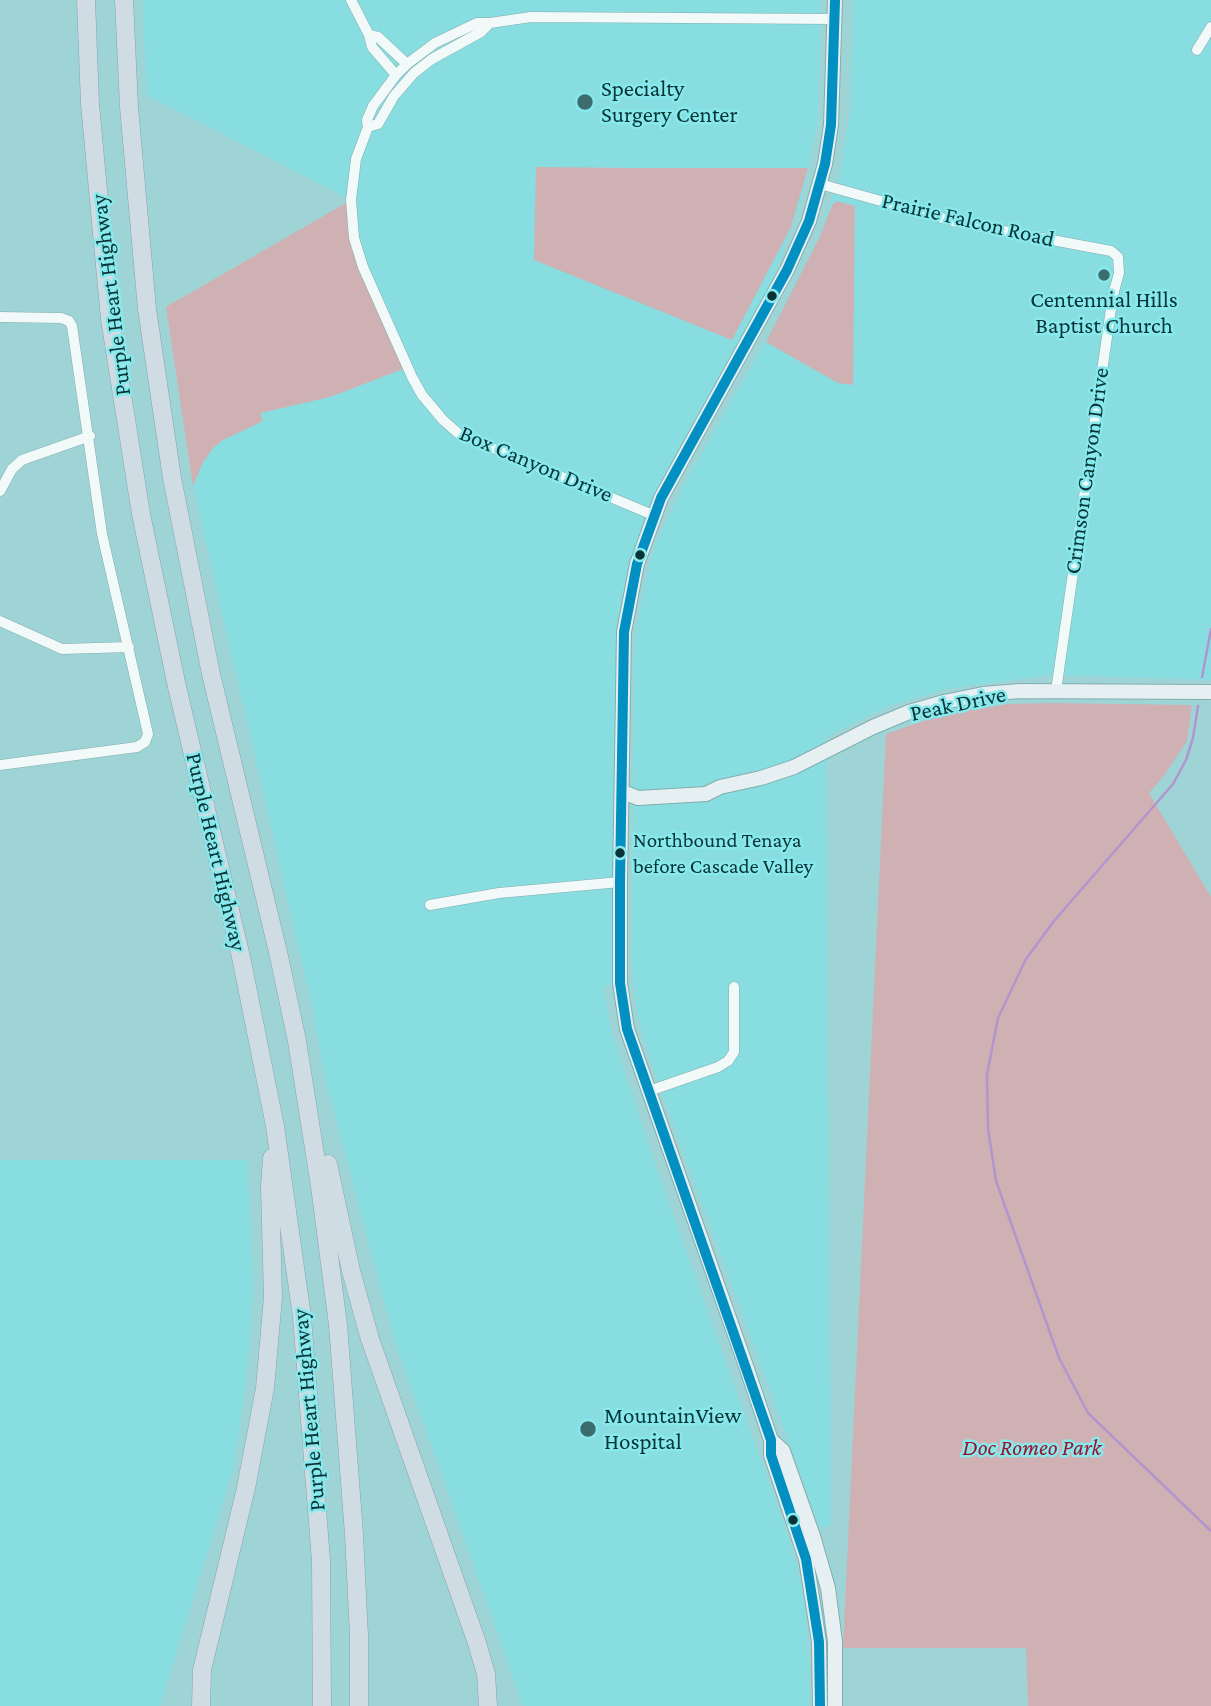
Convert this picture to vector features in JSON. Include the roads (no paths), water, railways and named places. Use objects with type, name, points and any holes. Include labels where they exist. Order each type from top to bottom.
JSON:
[{"type":"highway","name":"Purple Heart Highway","points":[[86,0],[90,104],[110,319],[141,514],[177,687],[241,957],[275,1126],[302,1317],[321,1561],[323,1706]]},
{"type":"highway","name":"Purple Heart Highway","points":[[124,0],[131,134],[147,309],[172,478],[211,674],[264,888],[296,1041],[320,1186],[336,1312],[353,1521],[359,1636],[359,1706]]},
{"type":"highway","points":[[264,888],[282,931],[335,1200],[362,1314],[477,1643],[486,1674],[489,1703]]},
{"type":"highway","points":[[201,1706],[202,1670],[246,1488],[265,1388],[273,1297],[271,1187],[275,1126]]},
{"type":"highway","points":[[359,1636],[369,1706]]},
{"type":"highway","points":[[190,1706],[192,1689],[202,1670]]},
{"type":"main road","points":[[820,1706],[820,1642],[810,1573],[771,1455],[771,1440],[627,1030],[622,1008],[619,961],[623,792],[622,676],[624,632],[637,564],[653,515],[787,270],[809,221],[820,184],[831,125],[835,0]]},
{"type":"main road","name":"Peak Drive","points":[[623,792],[704,785],[720,787],[783,771],[888,720],[931,705],[983,694],[1056,691],[1211,692]]},
{"type":"main road","points":[[771,1440],[783,1451],[814,1536],[828,1588],[835,1642],[835,1706]]},
{"type":"street","points":[[351,0],[369,35],[372,47],[396,75]]},
{"type":"street","name":"Box Canyon Drive","points":[[653,515],[459,434],[422,395],[363,267],[354,238],[351,200],[355,167],[369,127],[367,120],[373,106],[407,64],[455,31],[477,23],[531,18],[835,19]]},
{"type":"street","name":"Box Canyon Drive","points":[[369,127],[378,124],[394,96],[432,59],[481,32],[490,23]]},
{"type":"street","points":[[1197,50],[1211,27]]},
{"type":"street","points":[[369,35],[378,37],[407,64]]},
{"type":"street","name":"Prairie Falcon Road","points":[[820,184],[956,222],[1092,246],[1115,253]]},
{"type":"street","name":"Crimson Canyon Drive","points":[[1056,691],[1113,295],[1119,273],[1120,264],[1115,253]]},
{"type":"street","points":[[0,317],[61,318],[69,321],[73,331],[102,534],[148,729],[147,738],[142,745],[0,765]]},
{"type":"street","points":[[0,491],[12,469],[22,460],[90,436]]},
{"type":"street","points":[[0,621],[62,649],[129,648]]},
{"type":"street","points":[[430,905],[527,890],[620,882]]},
{"type":"street","points":[[649,1091],[728,1061],[734,1052],[734,987]]},
{"type":"waterway","points":[[1202,677],[1211,629]]},
{"type":"waterway","points":[[1198,706],[1186,760],[1173,784],[1054,921],[1026,959],[998,1018],[987,1075],[988,1129],[996,1181],[1059,1358],[1088,1413],[1211,1531]]},
{"type":"place","name":"Specialty Surgery Center","points":[[585,102]]},
{"type":"place","name":"Centennial Hills Baptist Church","points":[[1104,275]]},
{"type":"place","name":"Northbound Tenaya before Cascade Valley","points":[[620,853]]},
{"type":"place","name":"MountainView Hospital","points":[[588,1429]]},
{"type":"park label","name":"Doc Romeo Park","points":[[1032,1448]]}]
